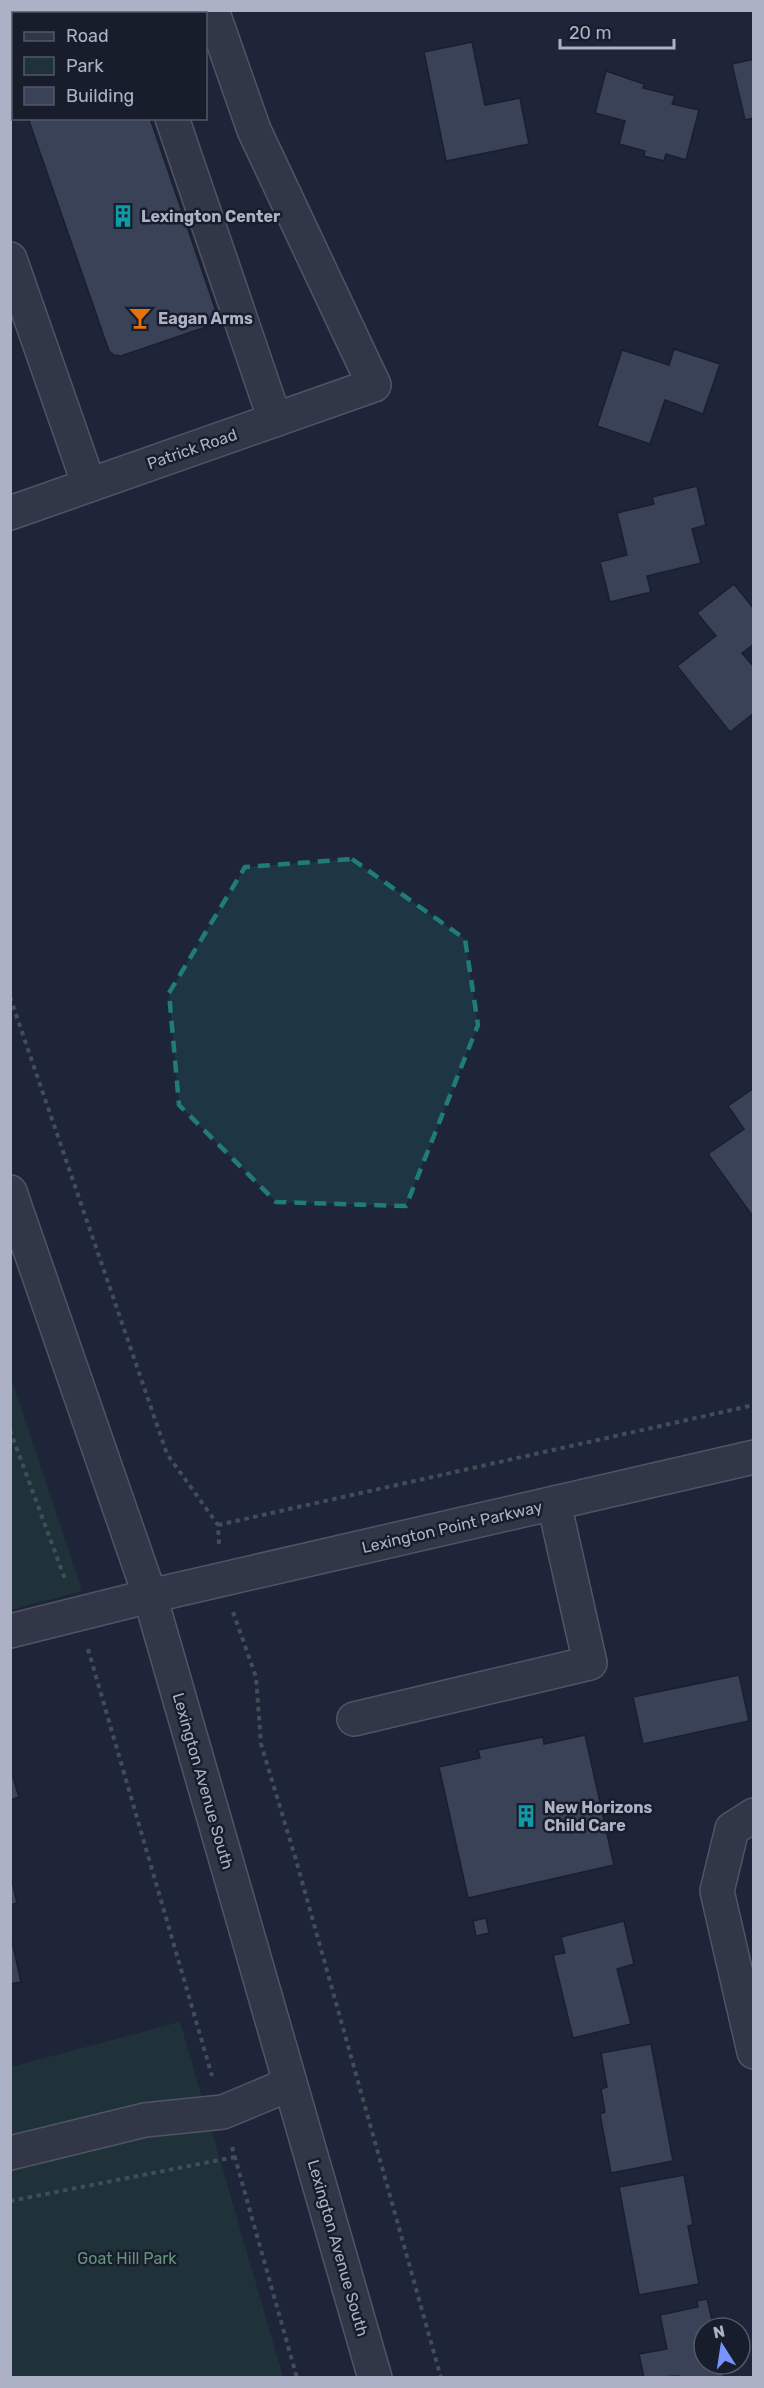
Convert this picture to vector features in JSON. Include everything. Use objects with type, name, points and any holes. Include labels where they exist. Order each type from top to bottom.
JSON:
[{"type":"street","name":"Patrick Road","points":[[10,513],[374,385],[254,130],[212,10]]},
{"type":"street","points":[[173,120],[275,420]]},
{"type":"street","points":[[10,259],[89,485]]},
{"type":"street","name":"Lexington Avenue South","points":[[10,1192],[150,1596],[375,2378]]},
{"type":"street","name":"Lexington Point Parkway","points":[[10,1631],[150,1596],[753,1458]]},
{"type":"street","points":[[354,1719],[590,1663],[554,1503]]},
{"type":"street","points":[[743,1822],[717,1891],[753,2052]]},
{"type":"street","points":[[10,2153],[145,2120],[223,2112],[290,2084]]},
{"type":"path","points":[[10,997],[167,1454],[218,1525],[222,1580],[256,1677],[261,1744],[300,1871],[441,2378]]},
{"type":"path","points":[[218,1525],[753,1405]]},
{"type":"path","points":[[10,1430],[78,1614],[223,2112],[297,2378]]},
{"type":"path","points":[[10,2200],[235,2157]]},
{"type":"highlighted area","points":[[352,859],[465,939],[478,1025],[406,1206],[276,1202],[179,1105],[169,993],[245,867]]},
{"type":"green space","points":[[10,1375],[82,1591],[11,1610],[10,1610]]},
{"type":"green space","name":"Goat Hill Park","points":[[180,2022],[283,2377],[11,2378],[11,2067]]},
{"type":"building","points":[[10,10],[113,10],[114,12],[12,12],[12,74],[10,69]]},
{"type":"building","points":[[472,42],[485,105],[520,98],[529,144],[446,161],[424,52]]},
{"type":"building","points":[[754,59],[754,118],[745,120],[732,64]]},
{"type":"building","points":[[606,71],[644,84],[643,88],[675,96],[672,104],[699,110],[686,160],[666,154],[664,161],[644,156],[645,151],[619,144],[625,121],[595,113]]},
{"type":"building","name":"Lexington Center","points":[[29,120],[151,120],[217,314],[212,325],[121,356],[109,351]]},
{"type":"building","points":[[674,349],[720,364],[703,414],[665,400],[650,444],[597,426],[622,350],[669,365]]},
{"type":"building","points":[[697,486],[706,525],[692,529],[701,563],[647,576],[651,592],[610,602],[600,562],[627,555],[617,513],[654,504],[652,497]]},
{"type":"building","points":[[734,584],[754,609],[754,644],[742,653],[754,667],[754,713],[730,732],[677,666],[716,636],[697,613]]},
{"type":"building","points":[[754,1088],[754,1218],[708,1154],[744,1129],[728,1106]]},
{"type":"building","points":[[739,1675],[749,1721],[643,1744],[633,1697]]},
{"type":"building","name":"New Horizons Child Care","points":[[585,1735],[614,1865],[468,1898],[439,1767],[480,1758],[478,1750],[543,1737],[544,1744]]},
{"type":"building","points":[[10,1768],[19,1797],[10,1800]]},
{"type":"building","points":[[10,1871],[17,1903],[10,1905]]},
{"type":"building","points":[[486,1918],[489,1933],[476,1936],[473,1921]]},
{"type":"building","points":[[624,1921],[634,1964],[617,1969],[631,2024],[573,2038],[553,1955],[565,1953],[561,1937]]},
{"type":"building","points":[[10,1932],[21,1982],[10,1984]]},
{"type":"building","points":[[651,2044],[673,2161],[611,2173],[600,2114],[605,2112],[601,2089],[607,2087],[601,2053]]},
{"type":"building","points":[[684,2175],[693,2225],[688,2226],[699,2284],[639,2295],[619,2187]]},
{"type":"building","points":[[707,2299],[711,2316],[692,2316],[692,2376],[724,2376],[724,2378],[680,2378],[679,2376],[644,2378],[639,2354],[667,2349],[660,2315],[698,2307],[697,2301]]},
{"type":"place","name":"Lexington Center","points":[[123,216]]},
{"type":"place","name":"Eagan Arms","points":[[140,318]]},
{"type":"place","name":"New Horizons Child Care","points":[[526,1816]]}]
